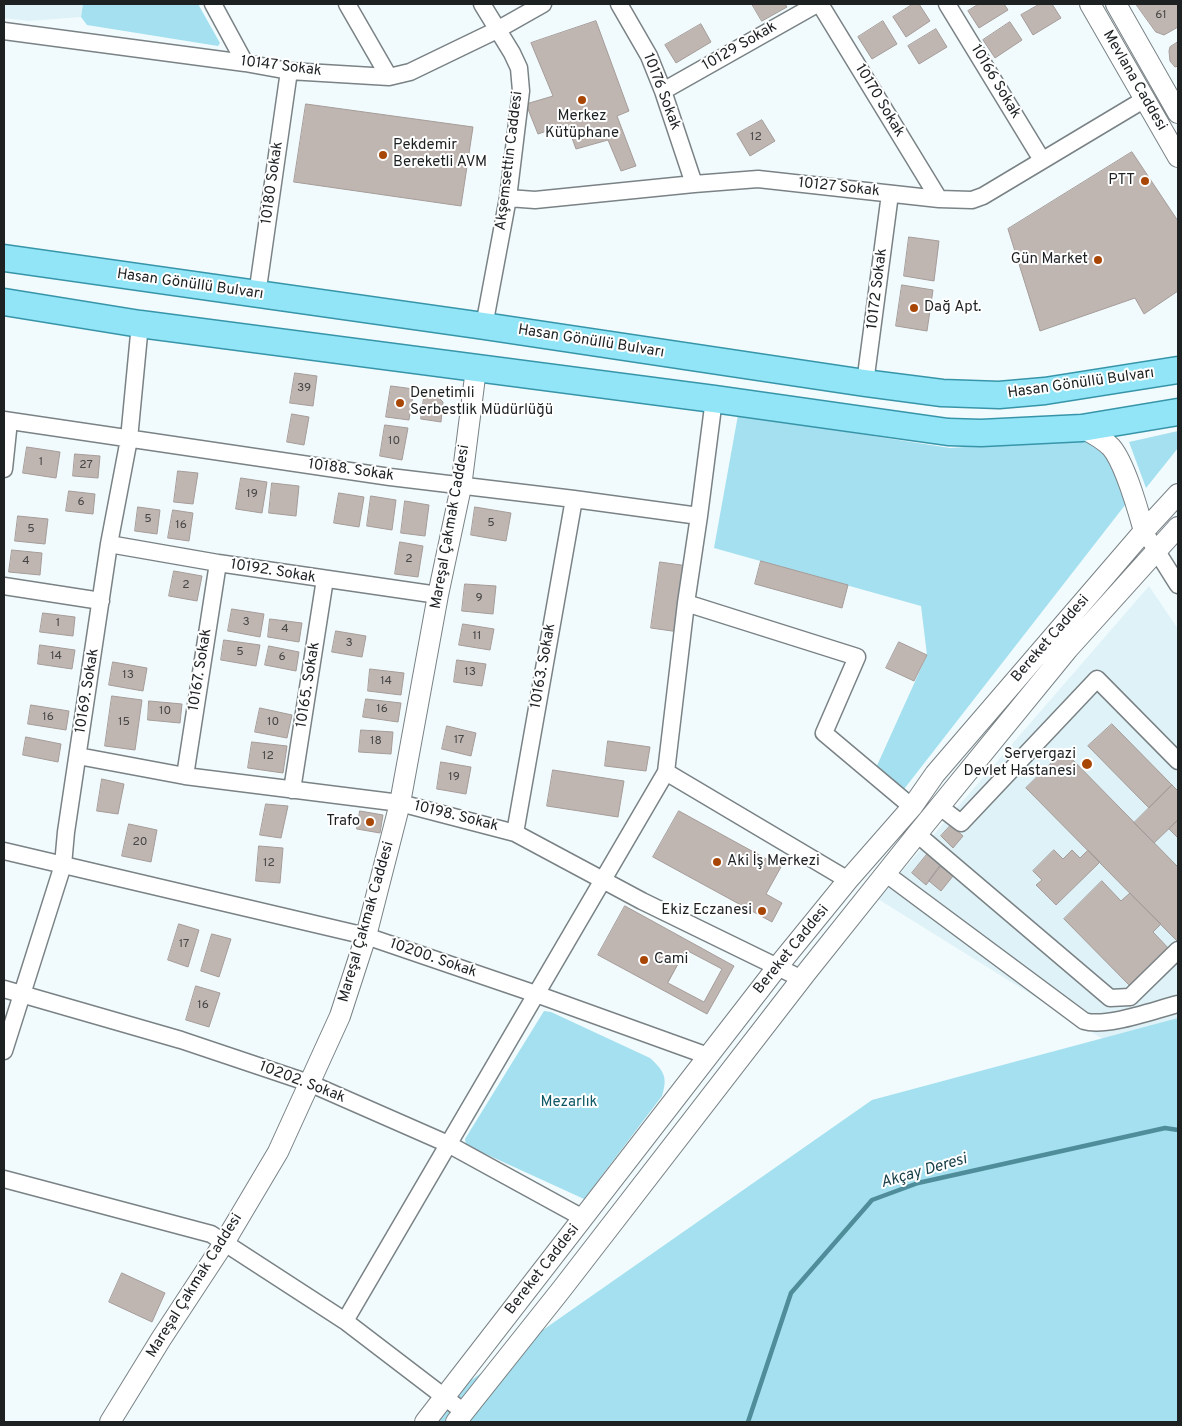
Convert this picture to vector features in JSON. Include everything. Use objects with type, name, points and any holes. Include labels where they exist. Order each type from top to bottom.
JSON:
[{"type":"main road","name":"Hasan Gönüllü Bulvarı","points":[[4,258],[942,393],[999,396],[1045,391],[1178,370]]},
{"type":"main road","points":[[4,302],[140,324],[714,399],[948,432],[981,433],[1082,428],[1178,412]]},
{"type":"street","points":[[214,4],[246,62]]},
{"type":"street","points":[[347,4],[389,76]]},
{"type":"street","name":"Akşemsettin Caddesi","points":[[482,4],[512,53],[518,68],[521,91],[508,198],[484,326]]},
{"type":"street","name":"10147 Sokak","points":[[4,31],[246,62],[289,71],[389,76],[410,72],[497,30],[543,4]]},
{"type":"street","name":"10176 Sokak","points":[[619,4],[650,56],[664,90],[694,184]]},
{"type":"street","name":"10129 Sokak","points":[[664,90],[818,4]]},
{"type":"street","name":"10170 Sokak","points":[[818,4],[939,199]]},
{"type":"street","name":"10166 Sokak","points":[[947,4],[1042,160]]},
{"type":"street","name":"Mevlana Caddesi","points":[[1090,4],[1178,157]]},
{"type":"street","name":"Mevlana Caddesi","points":[[1116,4],[1178,112]]},
{"type":"street","name":"10180 Sokak","points":[[256,294],[289,71]]},
{"type":"street","name":"10127 Sokak","points":[[508,198],[535,200],[758,179],[939,199],[972,200],[983,196],[1145,99]]},
{"type":"street","name":"10172 Sokak","points":[[866,383],[890,194]]},
{"type":"street","name":"10169. Sokak","points":[[4,1051],[63,865],[66,832],[109,544],[129,439],[140,324]]},
{"type":"street","name":"Mareşal Çakmak Caddesi","points":[[110,1422],[224,1242],[278,1152],[340,1016],[366,936],[400,803],[438,595],[461,487],[476,369]]},
{"type":"street","points":[[345,1321],[666,772],[686,603],[714,399]]},
{"type":"street","points":[[4,469],[7,421]]},
{"type":"street","name":"10188. Sokak","points":[[7,421],[461,487],[574,499],[699,516]]},
{"type":"street","points":[[1082,428],[1100,437],[1112,448],[1138,507],[1144,531],[1178,585]]},
{"type":"street","name":"Bereket Caddesi","points":[[425,1422],[778,966],[848,880],[912,807],[935,774],[1178,494]]},
{"type":"street","name":"10163. Sokak","points":[[515,832],[574,499]]},
{"type":"street","name":"Bereket Caddesi","points":[[460,1417],[916,834],[1068,650],[1178,527]]},
{"type":"street","name":"10192. Sokak","points":[[109,544],[218,563],[438,595]]},
{"type":"street","name":"10167. Sokak","points":[[185,776],[218,563]]},
{"type":"street","name":"10165. Sokak","points":[[292,790],[325,579]]},
{"type":"street","points":[[4,586],[101,601]]},
{"type":"street","points":[[686,603],[857,657],[824,733],[912,807]]},
{"type":"street","points":[[940,807],[961,823],[1097,680],[1178,761]]},
{"type":"street","name":"10198. Sokak","points":[[78,756],[185,776],[400,803],[515,832],[642,901],[802,979]]},
{"type":"street","points":[[666,772],[848,880]]},
{"type":"street","points":[[916,834],[1110,998],[1130,997],[1178,950]]},
{"type":"street","name":"10200. Sokak","points":[[4,851],[366,936],[536,994],[708,1056]]},
{"type":"street","points":[[885,873],[1084,1021],[1093,1024],[1106,1022],[1178,1004]]},
{"type":"street","name":"10202. Sokak","points":[[4,989],[181,1040],[309,1083],[448,1144],[583,1218]]},
{"type":"street","points":[[4,1179],[212,1234],[345,1321],[445,1396],[460,1417]]},
{"type":"shaded area","points":[[4,4],[83,4],[81,17],[29,21],[4,18]]},
{"type":"shaded area","name":"Servergazi Devlet Hastanesi","points":[[1149,586],[1178,629],[1178,1026],[1114,1046],[878,899]]},
{"type":"green space","points":[[83,4],[198,4],[220,43],[218,46],[87,25],[81,17]]},
{"type":"green space","points":[[738,415],[950,448],[1104,437],[1129,500],[901,793],[875,770],[927,655],[921,606],[714,548]]},
{"type":"green space","points":[[1178,431],[1178,448],[1146,488],[1129,442]]},
{"type":"green space","name":"Mezarlık","points":[[544,1011],[551,1012],[650,1058],[662,1071],[665,1079],[662,1096],[584,1199],[466,1145],[465,1139]]},
{"type":"green space","points":[[1178,1018],[1178,1422],[436,1422],[457,1390],[872,1100]]},
{"type":"building","points":[[752,4],[785,4],[787,7],[762,21]]},
{"type":"building","points":[[913,4],[919,4],[930,21],[906,37],[893,17]]},
{"type":"building","points":[[979,4],[1004,4],[1008,10],[979,28],[968,11]]},
{"type":"building","points":[[1040,4],[1052,4],[1061,18],[1033,35],[1021,15]]},
{"type":"building","points":[[1136,4],[1178,4],[1178,27],[1164,35],[1156,32]]},
{"type":"building","name":"Merkez Kütüphane","points":[[596,21],[629,111],[617,116],[636,166],[621,171],[608,140],[576,149],[567,124],[538,134],[526,104],[553,96],[531,43]]},
{"type":"building","points":[[883,21],[897,44],[872,59],[858,37]]},
{"type":"building","points":[[1010,22],[1022,40],[995,58],[983,40]]},
{"type":"building","points":[[701,24],[711,42],[676,63],[665,45]]},
{"type":"building","points":[[936,29],[947,47],[919,64],[908,46]]},
{"type":"building","points":[[1178,42],[1178,66],[1175,67],[1170,61],[1169,51],[1170,47]]},
{"type":"building","name":"Pekdemir Bereketli AVM","points":[[306,104],[473,127],[461,206],[294,182]]},
{"type":"building","points":[[762,120],[775,141],[750,156],[737,134]]},
{"type":"building","name":"Gün Market","points":[[1132,152],[1178,221],[1178,291],[1144,314],[1135,298],[1040,331],[1008,229]]},
{"type":"building","points":[[909,237],[939,241],[934,281],[904,276]]},
{"type":"building","name":"Dağ Apt.","points":[[902,285],[933,290],[927,331],[896,326]]},
{"type":"building","points":[[295,373],[317,376],[313,406],[290,403]]},
{"type":"building","name":"Denetimli Serbestlik Müdürlüğü","points":[[391,386],[414,389],[409,420],[386,417]]},
{"type":"building","points":[[425,390],[436,395],[443,402],[441,422],[421,419]]},
{"type":"building","points":[[292,414],[309,417],[304,445],[287,442]]},
{"type":"building","points":[[385,425],[408,428],[402,460],[380,456]]},
{"type":"building","points":[[27,447],[60,452],[56,478],[23,473]]},
{"type":"building","points":[[75,454],[100,456],[98,478],[73,476]]},
{"type":"building","points":[[178,471],[198,473],[193,504],[174,502]]},
{"type":"building","points":[[241,478],[267,482],[262,513],[236,509]]},
{"type":"building","points":[[272,483],[299,486],[296,516],[269,513]]},
{"type":"building","points":[[69,491],[95,494],[93,514],[66,511]]},
{"type":"building","points":[[339,493],[364,497],[359,527],[334,523]]},
{"type":"building","points":[[371,496],[396,500],[392,530],[367,526]]},
{"type":"building","points":[[405,501],[429,505],[425,536],[401,533]]},
{"type":"building","points":[[138,507],[160,510],[157,534],[135,531]]},
{"type":"building","points":[[475,507],[511,513],[506,541],[471,535]]},
{"type":"building","points":[[173,510],[193,513],[189,541],[168,538]]},
{"type":"building","points":[[18,516],[48,519],[45,544],[15,541]]},
{"type":"building","points":[[400,542],[423,546],[418,577],[395,574]]},
{"type":"building","points":[[12,550],[42,553],[40,575],[9,572]]},
{"type":"building","points":[[761,561],[848,585],[842,608],[755,584]]},
{"type":"building","points":[[660,562],[688,566],[679,632],[651,628]]},
{"type":"building","points":[[174,571],[202,576],[197,601],[169,596]]},
{"type":"building","points":[[465,584],[496,586],[493,614],[462,611]]},
{"type":"building","points":[[232,609],[264,614],[260,637],[228,631]]},
{"type":"building","points":[[43,613],[75,617],[73,636],[40,632]]},
{"type":"building","points":[[270,619],[302,623],[299,642],[268,637]]},
{"type":"building","points":[[463,624],[494,629],[490,650],[459,645]]},
{"type":"building","points":[[336,631],[366,636],[362,657],[332,652]]},
{"type":"building","points":[[224,640],[260,645],[256,666],[221,660]]},
{"type":"building","points":[[899,642],[927,655],[914,681],[886,668]]},
{"type":"building","points":[[40,645],[75,650],[72,669],[38,664]]},
{"type":"building","points":[[269,646],[299,652],[296,671],[265,665]]},
{"type":"building","points":[[457,660],[486,664],[482,686],[454,682]]},
{"type":"building","points":[[113,662],[147,668],[143,691],[109,685]]},
{"type":"building","points":[[370,669],[404,673],[401,695],[368,691]]},
{"type":"building","points":[[112,696],[142,700],[135,750],[105,746]]},
{"type":"building","points":[[366,699],[401,703],[398,722],[363,717]]},
{"type":"building","points":[[149,701],[182,704],[180,723],[148,720]]},
{"type":"building","points":[[31,705],[69,711],[66,730],[28,724]]},
{"type":"building","points":[[260,708],[292,715],[287,738],[255,732]]},
{"type":"building","points":[[1112,724],[1172,785],[1149,808],[1088,746]]},
{"type":"building","points":[[447,726],[476,733],[471,756],[442,749]]},
{"type":"building","points":[[361,730],[393,732],[391,754],[359,752]]},
{"type":"building","points":[[26,737],[61,744],[58,762],[23,755]]},
{"type":"building","points":[[608,741],[650,747],[646,771],[605,766]]},
{"type":"building","points":[[252,742],[287,746],[283,773],[248,768]]},
{"type":"building","points":[[1064,751],[1178,867],[1178,942],[1026,788]]},
{"type":"building","points":[[441,762],[471,767],[466,794],[437,789]]},
{"type":"building","points":[[553,770],[624,781],[618,817],[547,806]]},
{"type":"building","points":[[102,779],[124,784],[118,814],[97,811]]},
{"type":"building","points":[[1172,785],[1178,791],[1178,820],[1154,843],[1134,823]]},
{"type":"building","points":[[266,804],[288,806],[281,838],[260,835]]},
{"type":"building","name":"Trafo","points":[[360,811],[383,815],[380,833],[357,829]]},
{"type":"building","name":"Aki İş Merkezi","points":[[679,811],[781,867],[766,894],[782,903],[772,922],[653,857]]},
{"type":"building","points":[[1178,820],[1178,838],[1169,829]]},
{"type":"building","points":[[129,824],[157,830],[151,862],[122,856]]},
{"type":"building","points":[[951,825],[963,836],[953,848],[941,836]]},
{"type":"building","points":[[259,846],[283,848],[280,883],[256,881]]},
{"type":"building","points":[[1054,850],[1063,859],[1072,850],[1080,858],[1088,850],[1100,862],[1056,905],[1036,885],[1042,880],[1033,871]]},
{"type":"building","points":[[929,852],[943,863],[926,885],[912,873]]},
{"type":"building","points":[[940,866],[953,876],[941,891],[929,881]]},
{"type":"building","points":[[1102,881],[1121,901],[1130,893],[1161,924],[1153,932],[1171,951],[1133,989],[1064,919]]},
{"type":"building","name":"Cami","points":[[625,906],[734,966],[707,1014],[598,955]],"holes":[[[686,950],[722,969],[704,1002],[668,983]]]},
{"type":"building","points":[[179,924],[199,930],[188,967],[168,960]]},
{"type":"building","points":[[212,934],[231,939],[219,977],[201,971]]},
{"type":"building","points":[[196,986],[220,993],[209,1027],[186,1020]]},
{"type":"building","points":[[122,1273],[165,1293],[152,1322],[109,1302]]},
{"type":"waterway","name":"Akçay Deresi","points":[[748,1422],[791,1293],[872,1200],[918,1183],[1165,1128],[1178,1130]]},
{"type":"place","name":"Merkez Kütüphane","points":[[582,100]]},
{"type":"place","name":"Pekdemir Bereketli AVM","points":[[383,155]]},
{"type":"place","name":"PTT","points":[[1145,181]]},
{"type":"place","name":"Gün Market","points":[[1098,260]]},
{"type":"place","name":"Dağ Apt.","points":[[914,308]]},
{"type":"place","name":"Denetimli Serbestlik Müdürlüğü","points":[[400,403]]},
{"type":"place","name":"Servergazi Devlet Hastanesi","points":[[1087,764]]},
{"type":"place","name":"Trafo","points":[[370,822]]},
{"type":"place","name":"Aki İş Merkezi","points":[[717,862]]},
{"type":"place","name":"Ekiz Eczanesi","points":[[762,911]]},
{"type":"place","name":"Cami","points":[[644,960]]}]
